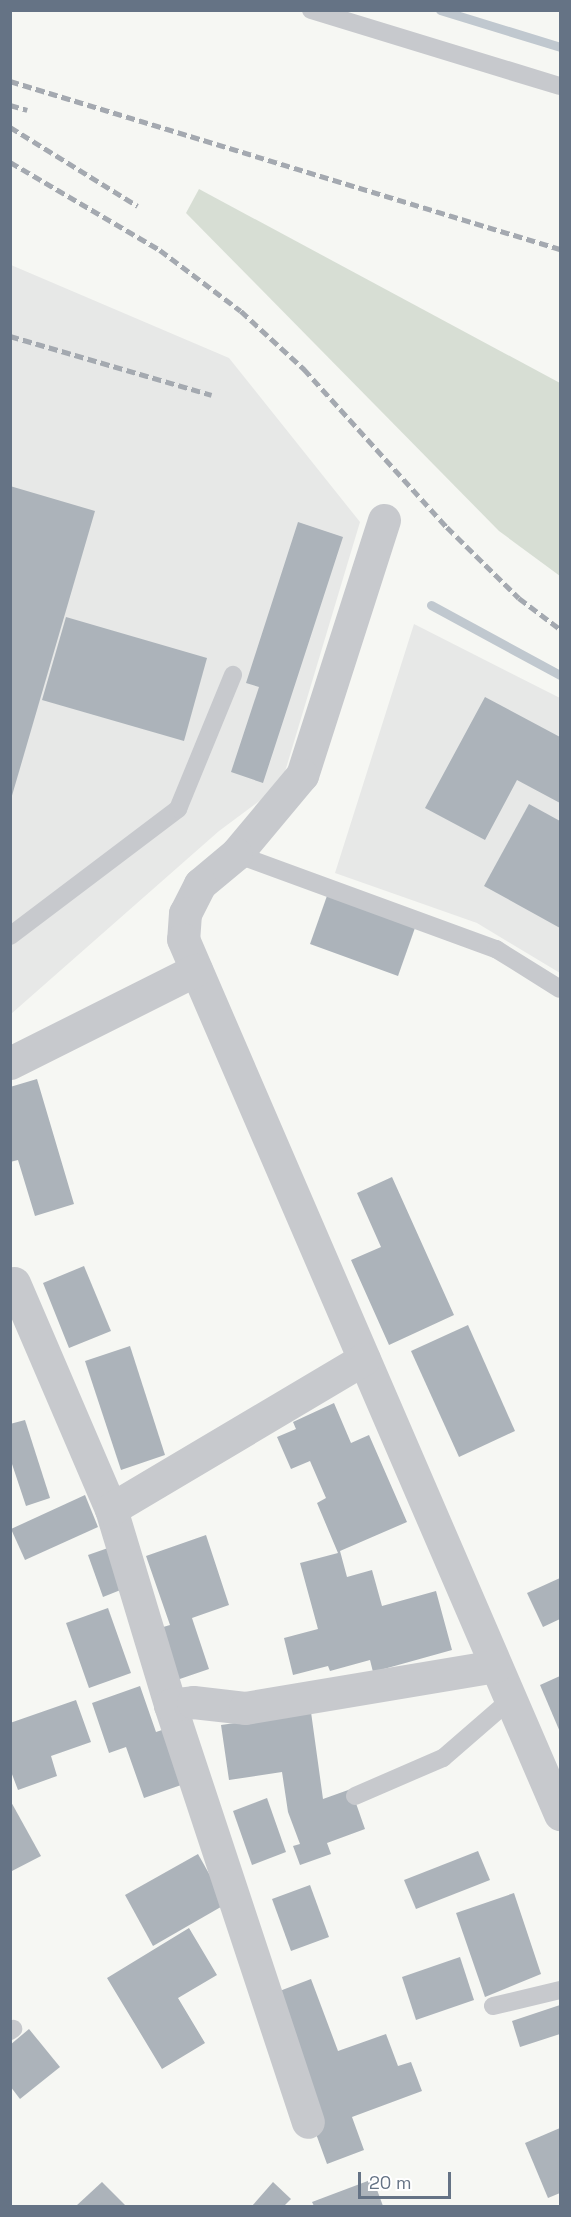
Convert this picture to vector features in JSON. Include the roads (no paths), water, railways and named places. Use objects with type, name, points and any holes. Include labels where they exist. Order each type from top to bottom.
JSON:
[{"type":"street","points":[[384,520],[302,775],[236,854],[200,884],[185,913],[183,939],[561,1814]]},
{"type":"street","points":[[10,1063],[196,970]]},
{"type":"street","points":[[14,1283],[111,1509],[170,1705],[308,2122]]},
{"type":"street","points":[[111,1509],[364,1359]]},
{"type":"street","points":[[170,1705],[193,1702],[245,1708],[496,1666]]},
{"type":"lane","points":[[312,10],[561,86]]},
{"type":"lane","points":[[10,936],[178,809],[233,675]]},
{"type":"lane","points":[[236,854],[496,949],[561,990]]},
{"type":"lane","points":[[355,1796],[443,1758],[511,1699]]},
{"type":"lane","points":[[493,2006],[561,1990]]},
{"type":"waterway","points":[[440,10],[560,47]]},
{"type":"waterway","points":[[431,605],[560,675]]},
{"type":"railway","points":[[10,81],[560,249]]},
{"type":"railway","points":[[10,105],[27,110]]},
{"type":"railway","points":[[10,127],[138,206]]},
{"type":"railway","points":[[10,162],[160,250],[241,311],[304,369],[447,527],[519,598],[560,629]]},
{"type":"railway","points":[[10,336],[212,395]]}]
